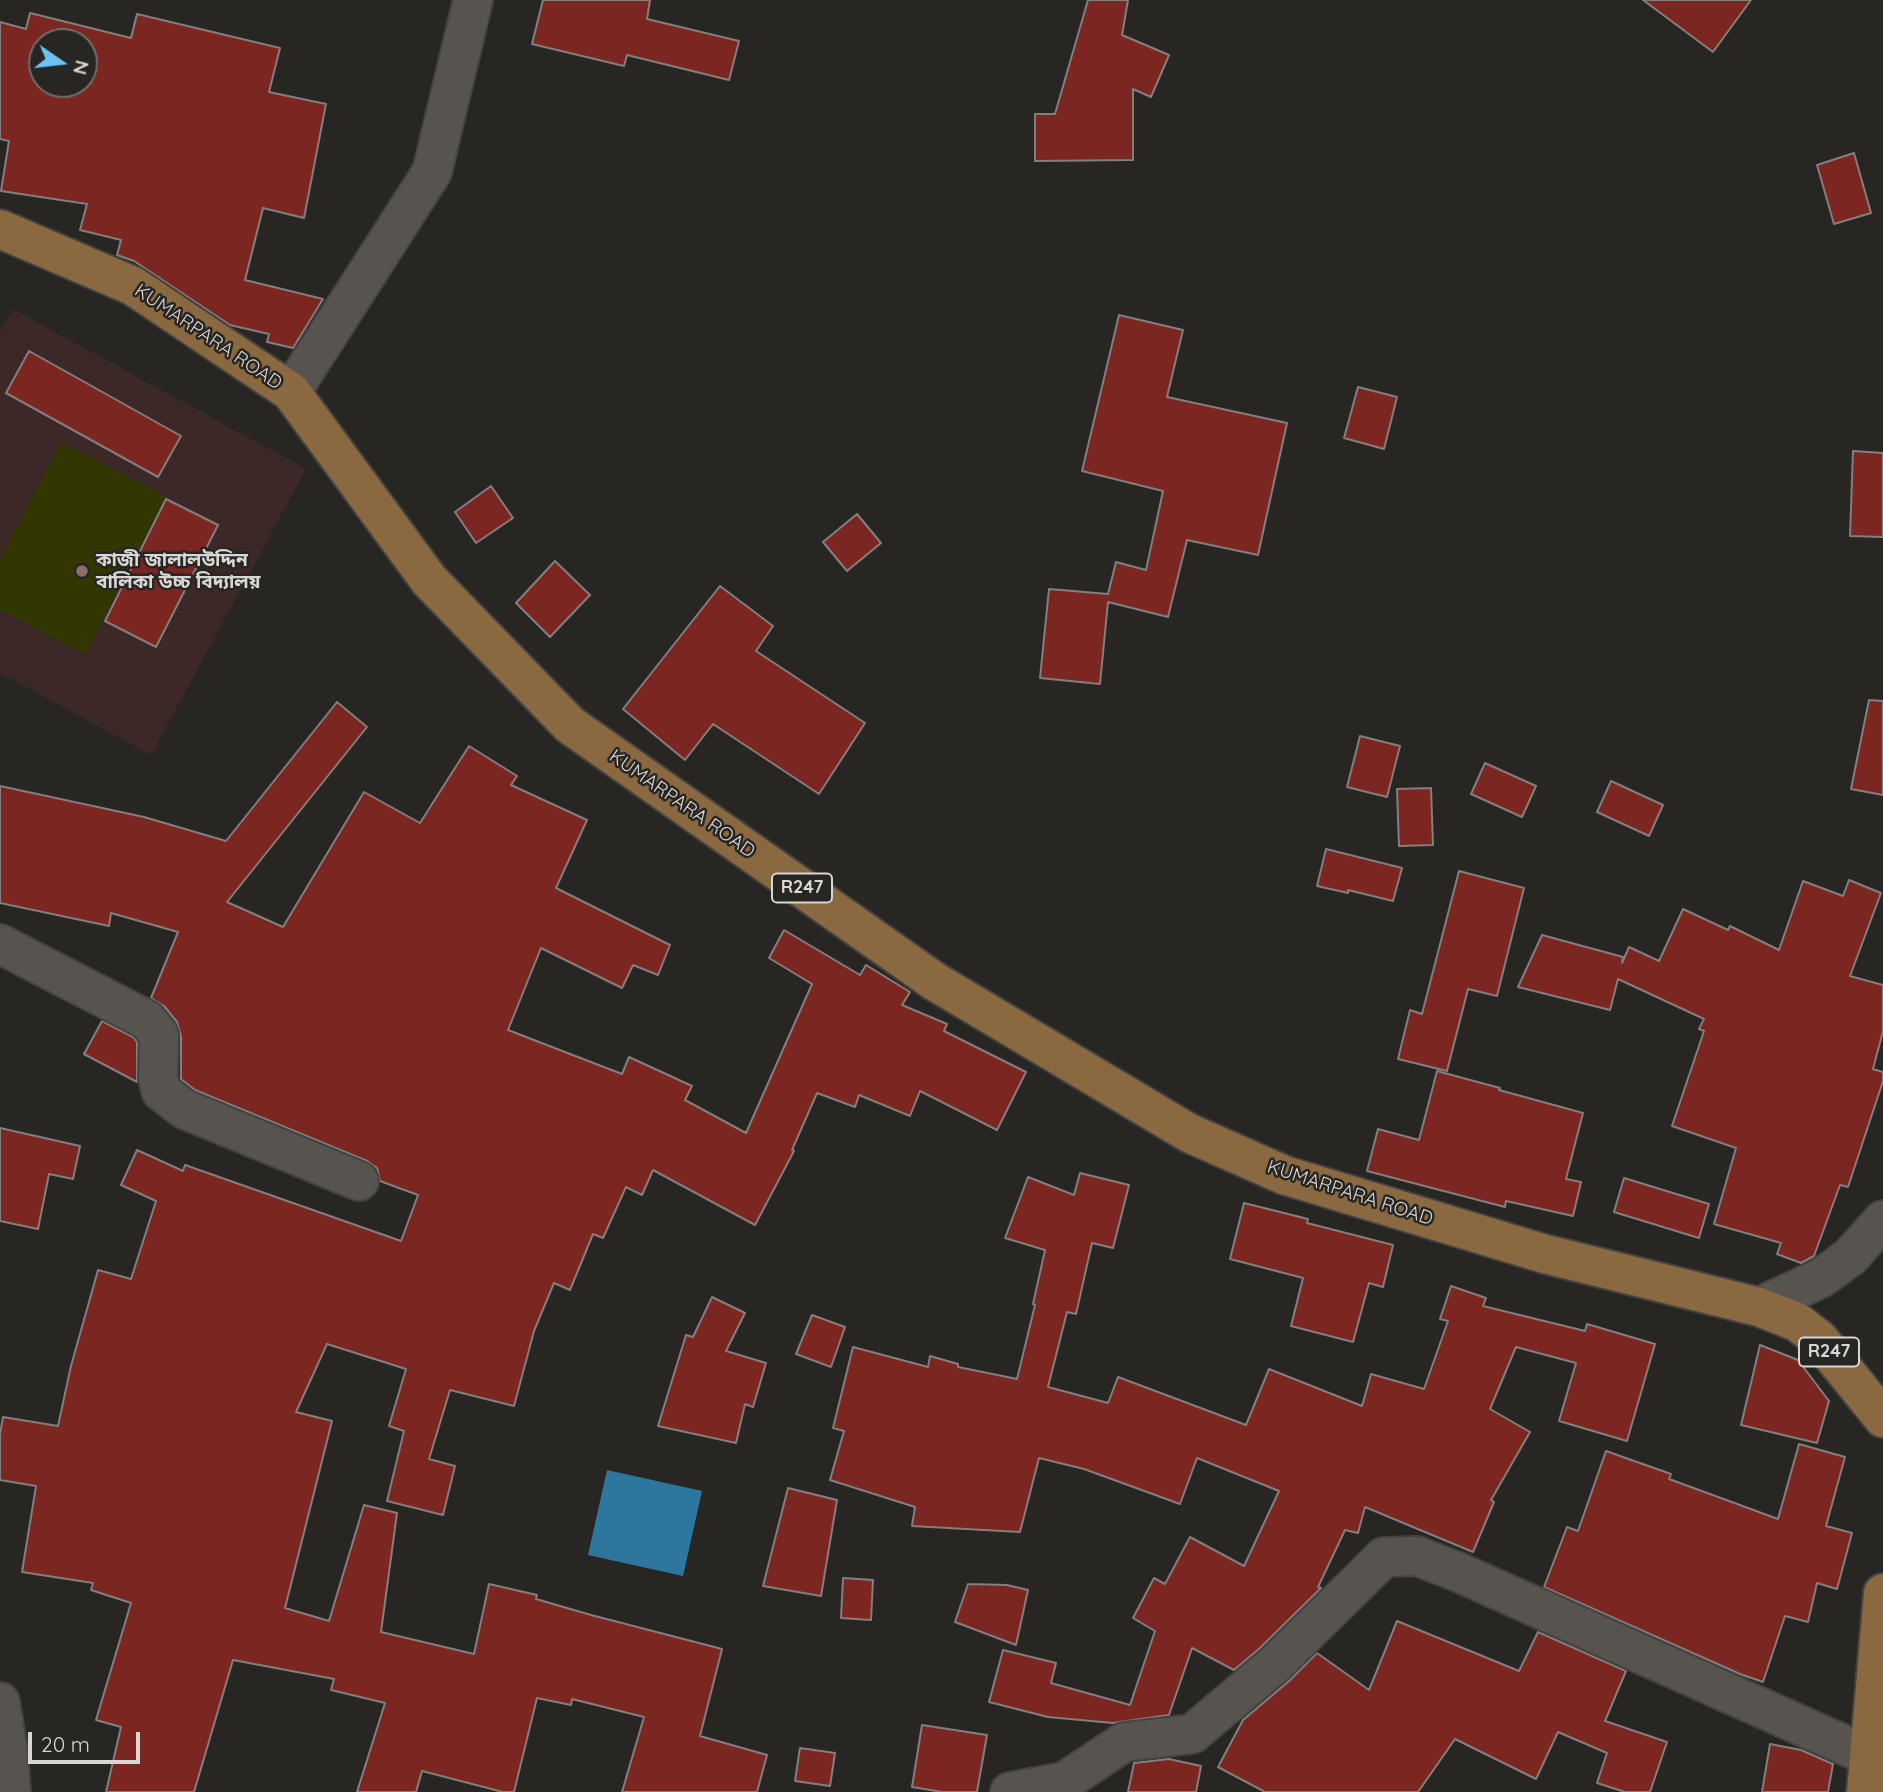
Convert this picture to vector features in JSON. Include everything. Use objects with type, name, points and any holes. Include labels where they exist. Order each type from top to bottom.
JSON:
[{"type":"main road","name":"KUMARPARA ROAD","points":[[0,229],[133,286],[291,392],[429,580],[570,725],[934,981],[1189,1133],[1284,1175],[1545,1254],[1759,1307]]},
{"type":"main road","name":"R247","points":[[1759,1307],[1797,1322],[1819,1339],[1883,1418]]},
{"type":"main road","points":[[1867,1774],[1883,1593]]},
{"type":"street","points":[[291,392],[432,172],[473,0]]},
{"type":"street","points":[[0,944],[147,1020],[159,1035],[158,1078],[161,1091],[184,1109],[359,1181]]},
{"type":"street","points":[[1759,1307],[1821,1278],[1850,1257],[1883,1220]]},
{"type":"street","points":[[1010,1792],[1064,1782],[1124,1742],[1192,1734],[1275,1664],[1384,1558],[1417,1556],[1458,1572],[1867,1774]]},
{"type":"street","points":[[0,1702],[11,1792]]},
{"type":"shaded area","points":[[13,309],[306,469],[151,755],[0,673],[0,610],[85,654],[61,442],[0,560],[0,332]],"holes":[[[29,352],[180,435],[158,477],[7,392]],[[166,499],[217,525],[157,647],[105,621]]]},
{"type":"green space","points":[[61,442],[166,497],[85,654],[0,610],[0,560]]},
{"type":"water","points":[[607,1470],[702,1491],[683,1576],[588,1555]]},
{"type":"building","points":[[543,0],[650,0],[647,19],[739,41],[729,80],[627,55],[624,66],[532,44]]},
{"type":"building","points":[[1088,0],[1128,0],[1122,35],[1169,55],[1151,97],[1133,89],[1133,160],[1035,161],[1035,114],[1055,114]]},
{"type":"building","points":[[1643,0],[1751,0],[1713,52]]},
{"type":"building","points":[[30,13],[91,28],[28,28],[28,98],[98,98],[98,30],[131,38],[137,14],[280,48],[269,92],[326,104],[304,218],[263,208],[245,280],[323,299],[293,348],[267,342],[269,334],[230,325],[134,261],[117,255],[121,240],[80,230],[87,204],[1,191],[9,141],[0,139],[0,22],[26,29]]},
{"type":"building","points":[[1854,153],[1871,213],[1834,224],[1817,165]]},
{"type":"building","points":[[1119,315],[1183,330],[1167,397],[1287,423],[1258,555],[1187,540],[1168,617],[1108,602],[1100,684],[1040,678],[1049,589],[1108,594],[1116,562],[1146,570],[1163,491],[1082,471]]},
{"type":"building","points":[[29,351],[181,436],[158,477],[6,393]]},
{"type":"building","points":[[1358,387],[1397,397],[1384,449],[1344,438]]},
{"type":"building","points":[[1853,451],[1883,453],[1883,537],[1850,536]]},
{"type":"building","points":[[491,486],[513,518],[476,543],[455,512]]},
{"type":"building","points":[[166,499],[218,525],[156,647],[105,621]]},
{"type":"building","points":[[857,514],[881,543],[847,571],[823,542]]},
{"type":"building","points":[[555,561],[590,595],[550,637],[516,603]]},
{"type":"building","points":[[720,586],[773,626],[756,651],[865,723],[819,794],[713,724],[685,760],[623,709]]},
{"type":"building","points":[[1869,700],[1883,701],[1883,795],[1851,789]]},
{"type":"building","points":[[337,702],[367,727],[227,902],[283,927],[364,792],[420,823],[469,746],[517,776],[511,785],[587,820],[556,888],[670,945],[658,975],[633,965],[622,988],[541,948],[508,1030],[622,1074],[629,1057],[692,1086],[685,1100],[746,1133],[812,984],[769,958],[784,930],[860,975],[866,965],[910,992],[902,1005],[947,1024],[944,1031],[1026,1072],[997,1130],[920,1091],[910,1116],[859,1095],[855,1107],[817,1093],[792,1150],[794,1151],[755,1225],[653,1170],[642,1195],[626,1187],[603,1238],[593,1234],[570,1290],[554,1283],[534,1331],[514,1406],[450,1390],[429,1459],[455,1466],[443,1515],[387,1501],[404,1431],[389,1426],[406,1369],[327,1344],[296,1412],[332,1421],[285,1608],[329,1621],[364,1505],[397,1513],[381,1632],[474,1654],[489,1584],[537,1595],[536,1599],[591,1615],[722,1649],[700,1736],[767,1755],[757,1792],[622,1792],[644,1717],[572,1699],[571,1705],[537,1698],[514,1792],[503,1792],[422,1771],[416,1792],[357,1792],[385,1703],[331,1690],[334,1679],[233,1660],[194,1792],[106,1792],[121,1727],[96,1720],[131,1603],[91,1590],[93,1583],[22,1572],[36,1486],[0,1480],[0,1434],[3,1417],[58,1426],[71,1366],[98,1270],[131,1279],[156,1201],[121,1185],[137,1150],[183,1171],[185,1165],[401,1241],[418,1195],[380,1181],[377,1168],[367,1161],[195,1090],[181,1079],[181,1036],[177,1022],[164,1006],[151,998],[178,932],[111,913],[109,926],[0,903],[0,786],[144,817],[226,841]]},
{"type":"building","points":[[1360,736],[1400,746],[1387,797],[1347,787]]},
{"type":"building","points":[[1485,763],[1536,786],[1522,817],[1471,794]]},
{"type":"building","points":[[1611,781],[1663,805],[1649,836],[1597,812]]},
{"type":"building","points":[[1431,788],[1433,845],[1399,846],[1397,789]]},
{"type":"building","points":[[1326,849],[1402,868],[1393,901],[1317,886]]},
{"type":"building","points":[[1459,871],[1524,888],[1497,996],[1468,989],[1447,1071],[1398,1059],[1410,1010],[1422,1014]]},
{"type":"building","points":[[1849,880],[1881,893],[1850,976],[1883,985],[1883,1031],[1873,1069],[1883,1072],[1883,1081],[1848,1187],[1840,1185],[1814,1256],[1801,1263],[1777,1254],[1781,1243],[1714,1224],[1736,1148],[1672,1126],[1704,1031],[1699,1029],[1704,1019],[1618,979],[1610,1010],[1518,987],[1542,935],[1623,957],[1622,963],[1629,947],[1659,961],[1683,909],[1728,930],[1730,926],[1779,950],[1803,881],[1843,896]]},
{"type":"building","points":[[102,1021],[133,1037],[137,1042],[137,1082],[84,1054]]},
{"type":"building","points":[[1437,1071],[1583,1113],[1566,1179],[1581,1182],[1573,1216],[1506,1201],[1505,1207],[1367,1171],[1378,1129],[1419,1140]]},
{"type":"building","points":[[0,1128],[80,1146],[73,1179],[49,1174],[38,1229],[0,1221]]},
{"type":"building","points":[[1080,1173],[1129,1185],[1113,1248],[1092,1243],[1076,1314],[1067,1312],[1048,1387],[1108,1403],[1118,1377],[1246,1425],[1269,1369],[1362,1406],[1371,1374],[1424,1389],[1448,1321],[1440,1319],[1451,1286],[1486,1298],[1483,1306],[1585,1331],[1587,1324],[1655,1344],[1627,1441],[1559,1421],[1576,1363],[1516,1347],[1490,1409],[1530,1432],[1491,1500],[1494,1502],[1473,1552],[1365,1507],[1358,1533],[1345,1530],[1318,1587],[1321,1588],[1234,1670],[1192,1648],[1169,1715],[1113,1723],[1048,1717],[989,1702],[1003,1650],[1056,1663],[1051,1683],[1130,1705],[1155,1631],[1133,1618],[1154,1578],[1165,1584],[1190,1537],[1244,1566],[1279,1491],[1197,1458],[1180,1504],[1084,1469],[1039,1458],[1020,1532],[912,1526],[915,1507],[830,1480],[844,1431],[833,1428],[853,1347],[928,1367],[930,1356],[958,1364],[958,1367],[1017,1379],[1045,1250],[1005,1238],[1028,1177],[1074,1195]]},
{"type":"building","points":[[1624,1178],[1709,1204],[1699,1238],[1614,1212]]},
{"type":"building","points":[[1244,1203],[1308,1219],[1307,1223],[1393,1245],[1383,1287],[1369,1283],[1353,1342],[1291,1326],[1303,1278],[1230,1259]]},
{"type":"building","points":[[712,1297],[745,1313],[726,1351],[766,1363],[753,1407],[745,1404],[736,1443],[658,1426],[686,1335],[693,1337]]},
{"type":"building","points":[[812,1315],[845,1327],[831,1367],[796,1354]]},
{"type":"building","points":[[1760,1345],[1798,1360],[1829,1401],[1817,1443],[1741,1425]]},
{"type":"building","points":[[1799,1444],[1845,1457],[1826,1526],[1852,1533],[1837,1589],[1817,1583],[1808,1622],[1785,1616],[1763,1682],[1544,1587],[1567,1527],[1578,1531],[1606,1451],[1671,1474],[1669,1479],[1778,1519]]},
{"type":"building","points":[[788,1488],[837,1500],[821,1596],[763,1586]]},
{"type":"building","points":[[843,1578],[873,1580],[871,1620],[841,1618]]},
{"type":"building","points":[[968,1584],[1007,1585],[1028,1590],[1016,1645],[955,1622]]},
{"type":"building","points":[[1397,1621],[1519,1671],[1538,1632],[1626,1671],[1605,1721],[1667,1742],[1650,1792],[1625,1792],[1597,1783],[1607,1753],[1558,1732],[1536,1779],[1455,1739],[1418,1792],[1265,1792],[1218,1767],[1243,1720],[1317,1653],[1369,1690]]},
{"type":"building","points":[[922,1725],[987,1735],[977,1792],[942,1792],[912,1787]]},
{"type":"building","points":[[1770,1744],[1801,1750],[1833,1764],[1828,1792],[1762,1792]]},
{"type":"building","points":[[800,1748],[835,1753],[830,1786],[795,1781]]},
{"type":"building","points":[[1169,1759],[1201,1766],[1196,1792],[1128,1792],[1134,1763]]},
{"type":"place","name":"কাজী জালালউদ্দিন বালিকা উচ্চ বিদ্যালয়","points":[[82,571]]}]
